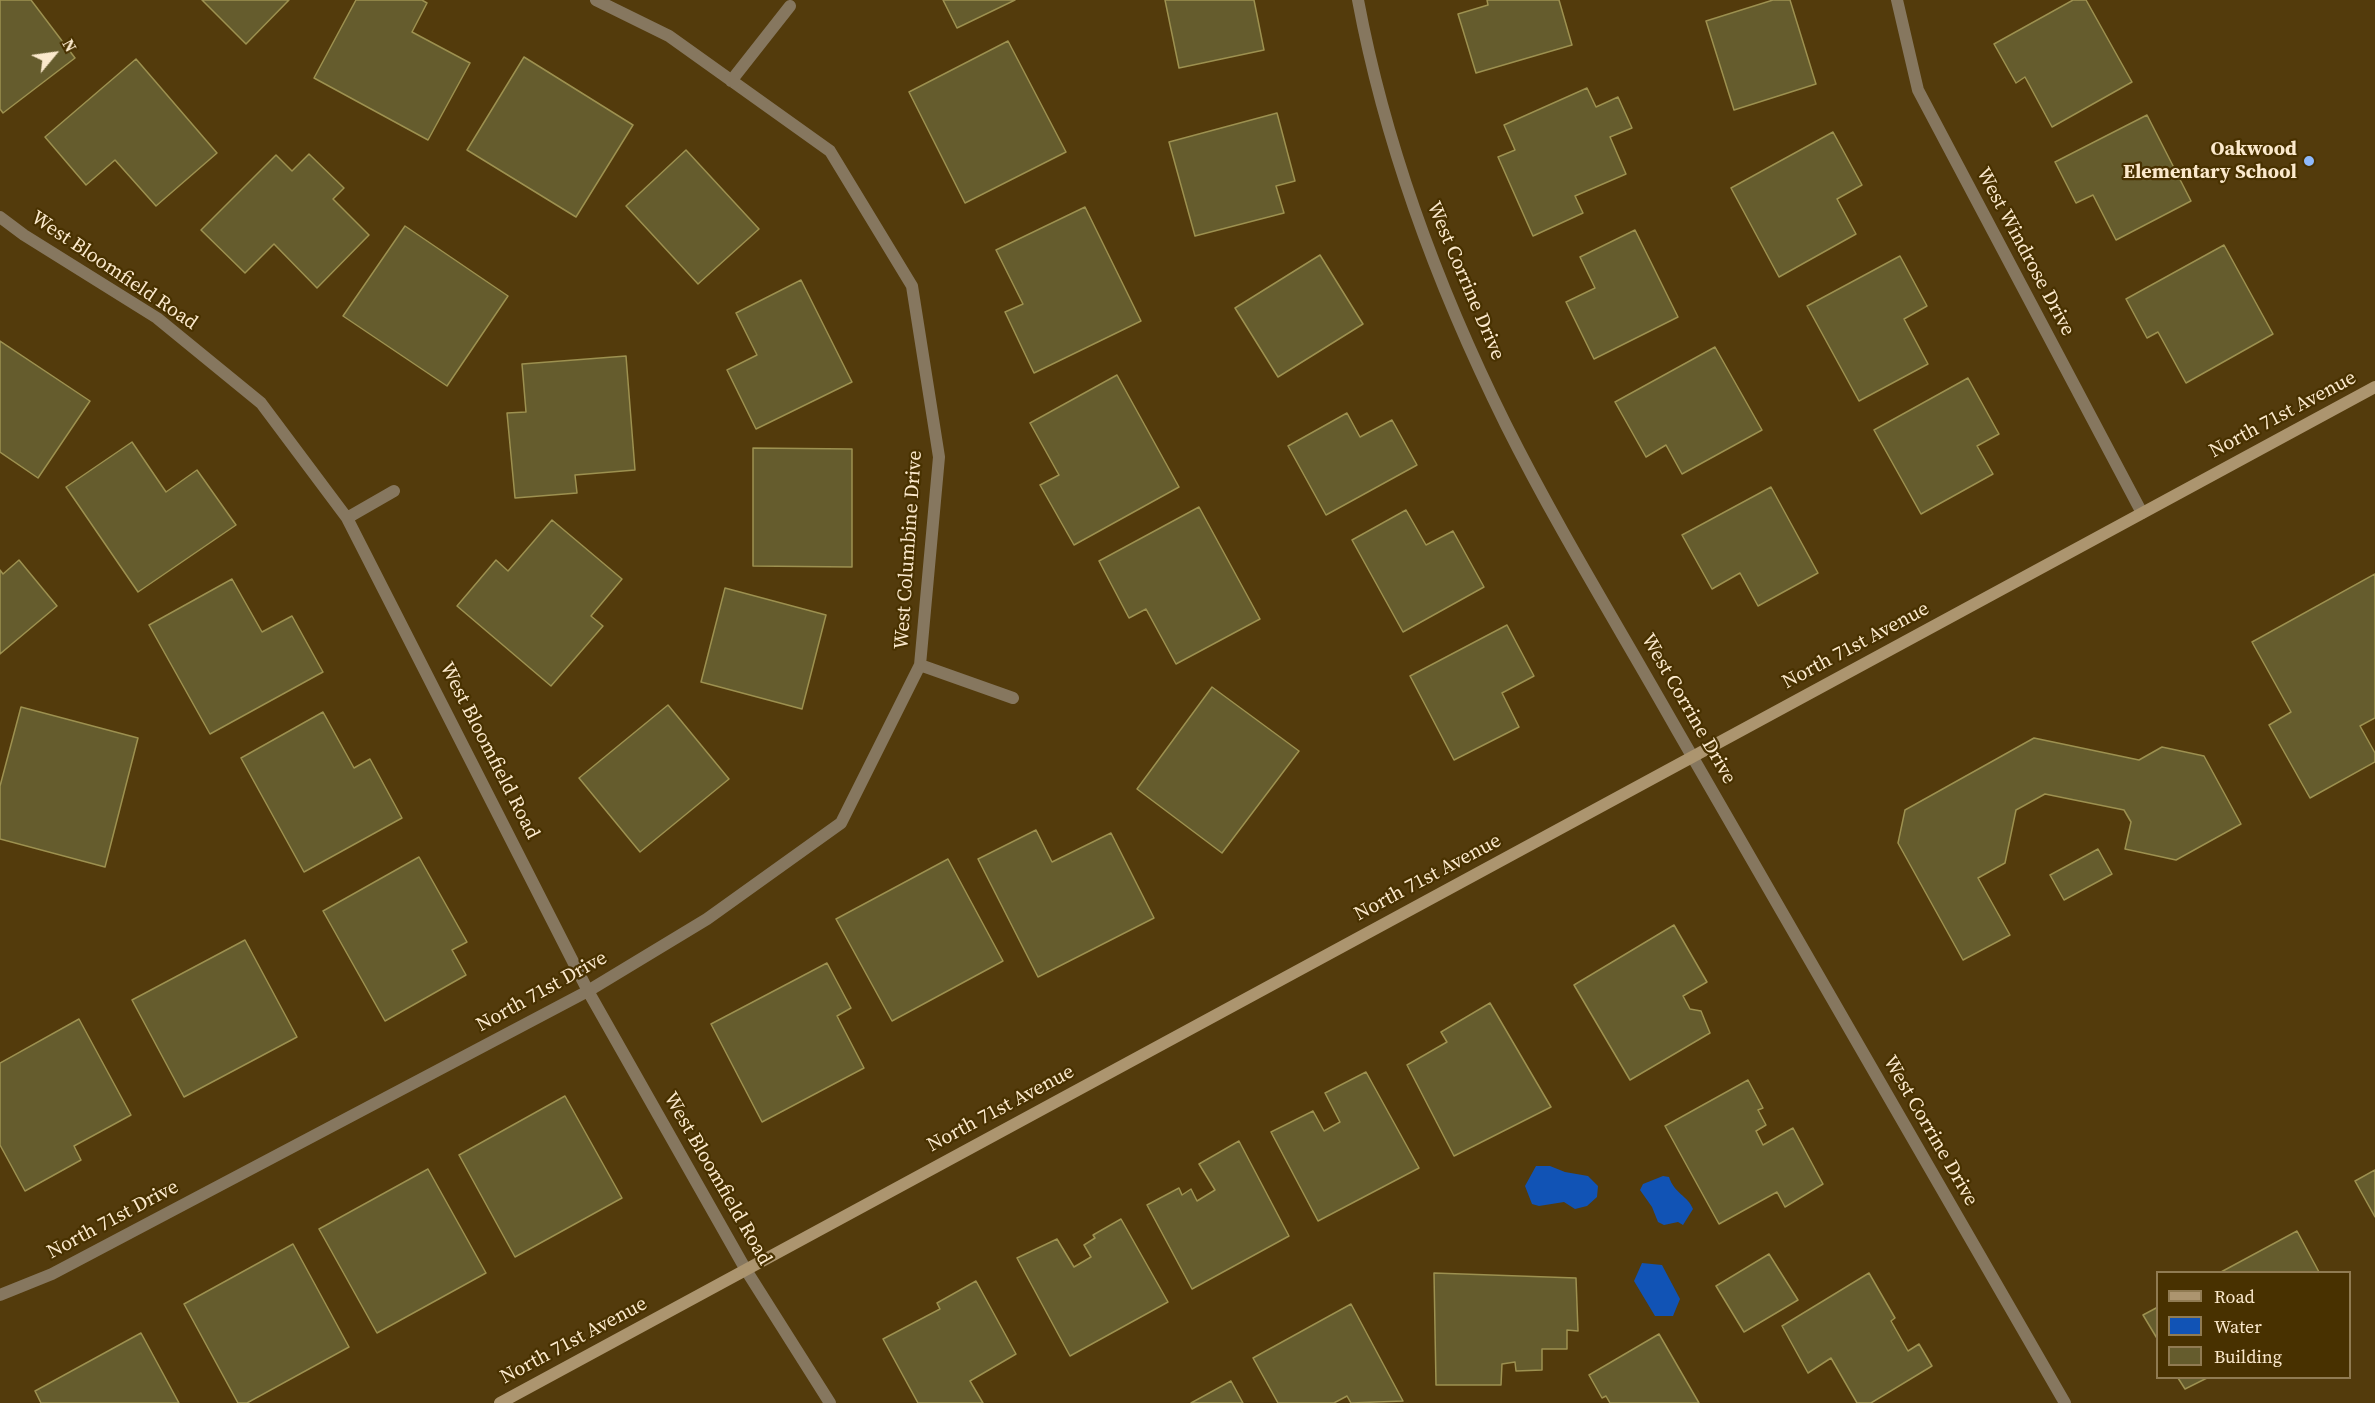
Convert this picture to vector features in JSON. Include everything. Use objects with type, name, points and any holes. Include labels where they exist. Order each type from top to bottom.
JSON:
[{"type":"street","name":"West Columbine Drive","points":[[596,0],[669,36],[830,151],[912,286],[939,457],[920,665]]},
{"type":"street","name":"West Corrine Drive","points":[[1358,0],[1386,122],[1410,203],[1452,309],[1512,437],[1692,757],[2065,1403]]},
{"type":"street","name":"West Windrose Drive","points":[[1897,0],[1918,90],[2142,513]]},
{"type":"street","points":[[731,81],[790,6]]},
{"type":"street","name":"West Bloomfield Road","points":[[0,217],[24,235],[158,318],[261,403],[347,518],[588,991],[746,1270],[830,1403]]},
{"type":"street","name":"North 71st Avenue","points":[[500,1403],[2375,387]]},
{"type":"street","points":[[347,518],[394,491]]},
{"type":"street","points":[[920,665],[1013,698]]},
{"type":"street","name":"North 71st Drive","points":[[0,1295],[52,1274],[588,991],[707,919],[841,823],[920,665]]},
{"type":"water","points":[[1536,1166],[1550,1166],[1565,1172],[1588,1176],[1598,1186],[1597,1197],[1587,1206],[1575,1209],[1564,1202],[1539,1206],[1532,1204],[1525,1186]]},
{"type":"water","points":[[1663,1176],[1669,1177],[1674,1187],[1693,1209],[1683,1225],[1678,1222],[1664,1225],[1658,1222],[1652,1207],[1640,1190],[1643,1184]]},
{"type":"water","points":[[1642,1263],[1662,1265],[1680,1299],[1673,1316],[1655,1316],[1634,1281]]},
{"type":"building","points":[[0,0],[31,0],[75,58],[3,113],[0,109]]},
{"type":"building","points":[[202,0],[289,0],[246,44]]},
{"type":"building","points":[[356,0],[422,0],[427,3],[412,32],[470,63],[428,140],[314,78]]},
{"type":"building","points":[[943,0],[1015,0],[957,28]]},
{"type":"building","points":[[1165,0],[1254,0],[1264,50],[1179,68]]},
{"type":"building","points":[[1487,0],[1559,0],[1572,45],[1476,73],[1458,14],[1488,5]]},
{"type":"building","points":[[1773,0],[1790,0],[1816,84],[1734,110],[1706,21]]},
{"type":"building","points":[[2073,0],[2086,0],[2132,82],[2052,127],[2025,77],[2016,83],[1994,44]]},
{"type":"building","points":[[1008,41],[1066,152],[965,203],[909,92]]},
{"type":"building","points":[[524,57],[633,125],[576,217],[467,150]]},
{"type":"building","points":[[136,59],[217,153],[156,206],[115,160],[86,185],[45,137]]},
{"type":"building","points":[[1587,88],[1596,107],[1618,97],[1632,128],[1610,137],[1626,174],[1575,196],[1583,213],[1533,236],[1498,157],[1515,150],[1504,125]]},
{"type":"building","points":[[1277,113],[1295,181],[1276,186],[1284,213],[1195,236],[1169,142]]},
{"type":"building","points":[[2147,115],[2191,201],[2116,240],[2093,195],[2076,203],[2055,162]]},
{"type":"building","points":[[1833,132],[1862,185],[1837,199],[1856,234],[1779,277],[1731,188]]},
{"type":"building","points":[[686,150],[759,229],[698,284],[626,206]]},
{"type":"building","points":[[309,154],[344,188],[333,199],[369,235],[317,288],[274,244],[245,273],[201,230],[276,155],[292,171]]},
{"type":"building","points":[[1085,207],[1141,321],[1034,373],[1005,312],[1023,304],[996,250]]},
{"type":"building","points":[[405,226],[508,296],[447,386],[343,316]]},
{"type":"building","points":[[1635,230],[1678,317],[1594,359],[1566,302],[1595,288],[1580,257]]},
{"type":"building","points":[[2224,245],[2273,334],[2186,383],[2158,332],[2147,338],[2126,299]]},
{"type":"building","points":[[1320,255],[1363,324],[1278,377],[1235,308]]},
{"type":"building","points":[[1900,256],[1927,306],[1904,319],[1928,364],[1859,401],[1807,306]]},
{"type":"building","points":[[801,280],[852,382],[756,429],[727,370],[757,355],[736,313]]},
{"type":"building","points":[[0,341],[90,401],[38,478],[0,452]]},
{"type":"building","points":[[1715,347],[1762,430],[1682,474],[1666,445],[1646,457],[1615,402]]},
{"type":"building","points":[[626,356],[635,470],[575,475],[577,493],[515,498],[507,413],[526,412],[522,364]]},
{"type":"building","points":[[1117,375],[1179,487],[1074,545],[1040,485],[1059,475],[1030,423]]},
{"type":"building","points":[[1968,378],[1999,434],[1977,446],[1993,474],[1921,514],[1874,430]]},
{"type":"building","points":[[1347,413],[1360,437],[1392,420],[1417,465],[1326,515],[1288,446]]},
{"type":"building","points":[[132,442],[166,492],[197,470],[236,525],[138,592],[66,487]]},
{"type":"building","points":[[753,448],[852,449],[852,567],[753,566]]},
{"type":"building","points":[[1771,487],[1818,573],[1758,606],[1740,573],[1712,589],[1682,535]]},
{"type":"building","points":[[1199,507],[1260,619],[1176,664],[1146,609],[1129,618],[1099,561]]},
{"type":"building","points":[[1406,510],[1426,545],[1453,531],[1484,587],[1403,632],[1352,540]]},
{"type":"building","points":[[552,520],[622,579],[591,616],[603,626],[551,686],[457,606],[496,560],[508,571]]},
{"type":"building","points":[[19,560],[57,606],[0,654],[0,570],[3,574]]},
{"type":"building","points":[[2375,574],[2375,718],[2360,726],[2375,753],[2375,762],[2310,798],[2269,725],[2291,712],[2252,642]]},
{"type":"building","points":[[232,579],[262,632],[292,616],[323,672],[210,734],[149,625]]},
{"type":"building","points":[[725,588],[826,615],[802,709],[701,682]]},
{"type":"building","points":[[1507,625],[1534,676],[1502,693],[1519,727],[1454,760],[1410,676]]},
{"type":"building","points":[[1212,687],[1299,751],[1222,853],[1137,789]]},
{"type":"building","points":[[668,705],[729,779],[640,852],[579,778]]},
{"type":"building","points":[[21,707],[138,738],[105,867],[0,839],[0,786]]},
{"type":"building","points":[[323,712],[354,768],[370,759],[402,818],[304,872],[241,758]]},
{"type":"building","points":[[2034,738],[2139,760],[2162,747],[2204,756],[2241,824],[2176,860],[2125,849],[2131,822],[2124,810],[2045,794],[2016,810],[2005,863],[1978,878],[2010,935],[1963,960],[1898,843],[1905,810]]},
{"type":"building","points":[[1036,830],[1052,862],[1111,833],[1154,918],[1038,977],[978,859]]},
{"type":"building","points":[[2098,849],[2112,874],[2064,900],[2050,875]]},
{"type":"building","points":[[419,857],[467,942],[452,950],[466,975],[385,1021],[323,911]]},
{"type":"building","points":[[948,859],[1003,961],[892,1021],[836,919]]},
{"type":"building","points":[[1674,925],[1707,982],[1683,996],[1690,1009],[1701,1011],[1710,1033],[1630,1080],[1574,985]]},
{"type":"building","points":[[245,940],[297,1037],[184,1097],[132,1000]]},
{"type":"building","points":[[827,963],[851,1008],[837,1016],[864,1068],[762,1122],[711,1024]]},
{"type":"building","points":[[1490,1003],[1551,1107],[1454,1156],[1407,1065],[1447,1042],[1441,1032]]},
{"type":"building","points":[[79,1019],[131,1115],[74,1146],[81,1160],[25,1191],[0,1145],[0,1063]]},
{"type":"building","points":[[1366,1072],[1419,1168],[1318,1221],[1271,1132],[1313,1111],[1324,1131],[1340,1122],[1325,1093]]},
{"type":"building","points":[[1748,1080],[1763,1108],[1758,1110],[1766,1125],[1756,1131],[1763,1145],[1793,1128],[1823,1184],[1785,1207],[1777,1192],[1719,1224],[1665,1126]]},
{"type":"building","points":[[565,1096],[622,1198],[515,1257],[459,1155]]},
{"type":"building","points":[[1239,1141],[1289,1236],[1192,1289],[1147,1205],[1179,1188],[1182,1195],[1191,1189],[1197,1201],[1215,1190],[1199,1164]]},
{"type":"building","points":[[428,1169],[486,1273],[377,1333],[319,1229]]},
{"type":"building","points":[[2375,1170],[2375,1217],[2355,1181]]},
{"type":"building","points":[[1121,1219],[1168,1302],[1070,1356],[1017,1258],[1057,1239],[1074,1267],[1091,1257],[1084,1245],[1095,1238],[1093,1235]]},
{"type":"building","points":[[2297,1231],[2318,1271],[2223,1271]]},
{"type":"building","points":[[293,1244],[349,1347],[247,1403],[238,1403],[184,1304]]},
{"type":"building","points":[[1769,1254],[1798,1300],[1744,1332],[1716,1286]]},
{"type":"building","points":[[1434,1273],[1576,1278],[1578,1331],[1567,1330],[1567,1349],[1542,1349],[1542,1370],[1516,1371],[1515,1362],[1502,1364],[1501,1385],[1436,1385]]},
{"type":"building","points":[[1869,1273],[1895,1318],[1891,1321],[1908,1351],[1919,1344],[1932,1366],[1871,1403],[1857,1403],[1831,1358],[1808,1373],[1782,1326]]},
{"type":"building","points":[[976,1281],[1016,1354],[970,1381],[983,1403],[918,1403],[883,1339],[940,1309],[937,1303]]},
{"type":"building","points":[[1351,1304],[1403,1401],[1351,1403],[1347,1396],[1334,1403],[1278,1403],[1253,1358]]},
{"type":"building","points":[[2156,1308],[2156,1337],[2143,1315]]},
{"type":"building","points":[[141,1333],[179,1403],[41,1403],[35,1391]]},
{"type":"building","points":[[1659,1334],[1699,1403],[1610,1403],[1606,1396],[1602,1398],[1589,1375]]},
{"type":"building","points":[[2179,1379],[2205,1379],[2185,1389]]},
{"type":"building","points":[[1231,1381],[1243,1403],[1191,1403]]},
{"type":"place","name":"Oakwood Elementary School","points":[[2309,161]]}]
